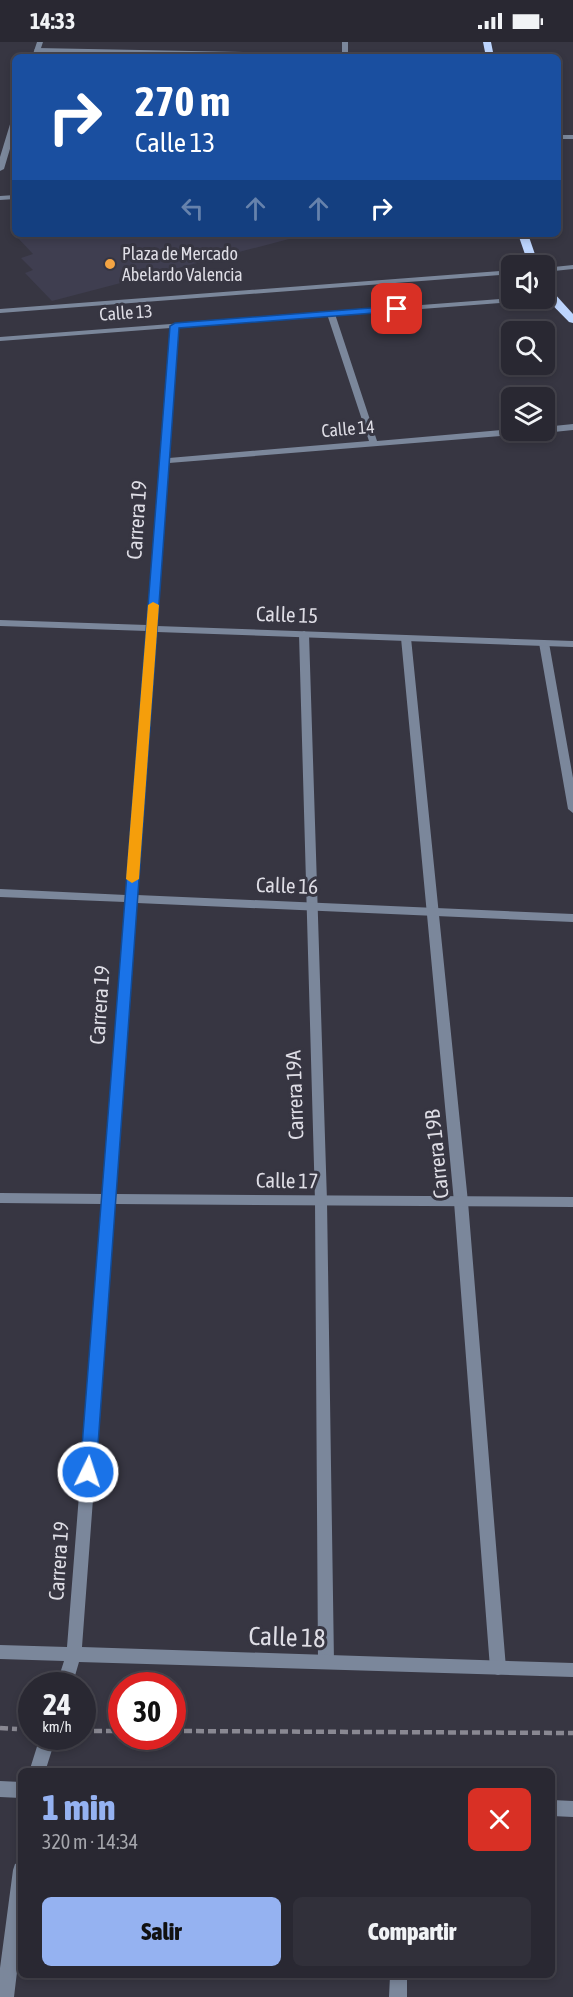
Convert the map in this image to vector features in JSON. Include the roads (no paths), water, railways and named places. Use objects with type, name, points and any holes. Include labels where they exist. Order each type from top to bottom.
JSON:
[{"type":"main road","points":[[524,237],[530,255]]},
{"type":"main road","points":[[555,305],[573,320]]},
{"type":"street","points":[[37,50],[131,54]]},
{"type":"street","points":[[0,169],[12,131]]},
{"type":"street","points":[[555,269],[573,267]]},
{"type":"street","name":"Calle 13","points":[[0,311],[501,273]]},
{"type":"street","name":"Calle 13","points":[[0,339],[501,301]]},
{"type":"street","points":[[331,314],[374,444]]},
{"type":"street","name":"Carrera 19","points":[[68,1672],[74,1654],[175,326]]},
{"type":"street","points":[[555,429],[573,428]]},
{"type":"street","name":"Calle 14","points":[[164,461],[501,433]]},
{"type":"street","name":"Calle 15","points":[[0,623],[573,644]]},
{"type":"street","name":"Carrera 19A","points":[[304,634],[321,1201],[326,1662]]},
{"type":"street","name":"Carrera 19B","points":[[406,638],[461,1202],[498,1668]]},
{"type":"street","points":[[544,643],[573,809]]},
{"type":"street","name":"Calle 16","points":[[0,893],[573,918]]},
{"type":"street","name":"Calle 17","points":[[0,1198],[573,1203]]},
{"type":"street","name":"Calle 18","points":[[0,1652],[573,1670]]},
{"type":"street","points":[[38,1768],[44,1750]]},
{"type":"street","points":[[0,1789],[18,1790]]},
{"type":"street","points":[[555,1808],[573,1809]]},
{"type":"street","points":[[5,1997],[18,1894]]},
{"type":"street","points":[[398,1997],[399,1978]]},
{"type":"place","name":"Plaza de Mercado Abelardo Valencia","points":[[110,264]]}]
